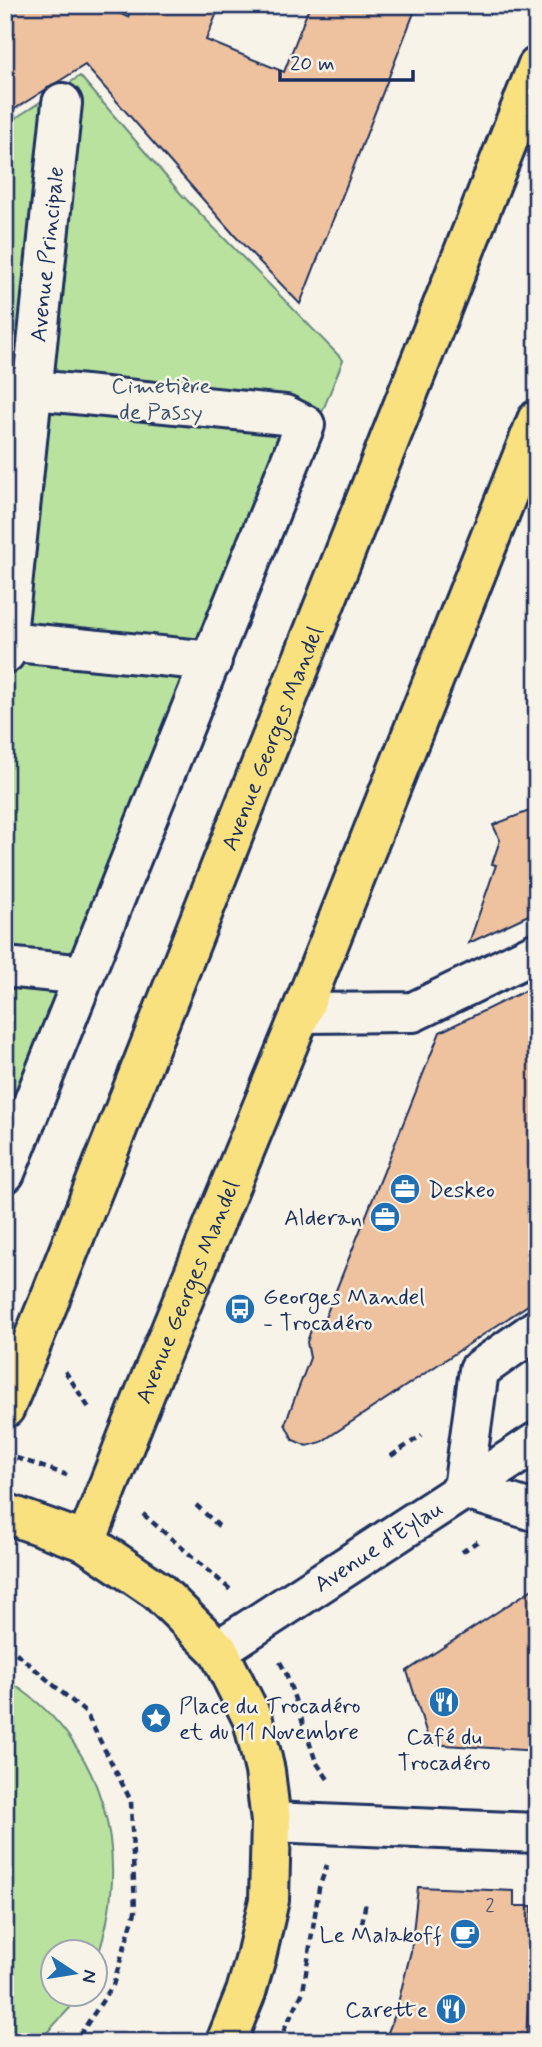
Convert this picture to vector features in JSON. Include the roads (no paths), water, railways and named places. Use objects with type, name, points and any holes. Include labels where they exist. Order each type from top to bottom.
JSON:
[{"type":"main road","name":"Avenue Georges Mandel","points":[[5,1408],[537,66]]},
{"type":"main road","name":"Avenue Georges Mandel","points":[[86,1542],[301,1013],[537,420]]},
{"type":"main road","points":[[5,1513],[86,1542],[158,1591],[218,1650],[253,1720],[265,1771],[271,1822],[268,1900],[256,1957],[242,2004],[226,2042]]},
{"type":"street","name":"Avenue Principale","points":[[6,645],[18,389],[62,103]]},
{"type":"street","points":[[5,1173],[305,425],[285,415],[18,389]]},
{"type":"street","points":[[6,645],[212,661]]},
{"type":"street","points":[[301,1013],[413,1012],[537,952]]},
{"type":"street","points":[[5,967],[85,975]]},
{"type":"street","points":[[537,1329],[479,1370],[463,1489],[537,1512]]},
{"type":"street","points":[[475,1395],[537,1354]]},
{"type":"street","name":"Avenue d'Eylau","points":[[218,1650],[537,1441]]},
{"type":"street","points":[[271,1822],[537,1833]]},
{"type":"place","name":"Deskeo","points":[[405,1189]]},
{"type":"place","name":"Alderan","points":[[385,1217]]},
{"type":"place","name":"Georges Mandel - Trocadéro","points":[[240,1309]]},
{"type":"place","name":"Café du Trocadéro","points":[[444,1702]]},
{"type":"place","name":"Place du Trocadéro et du 11 Novembre","points":[[156,1718]]},
{"type":"place","name":"Le Malakoff","points":[[465,1934]]},
{"type":"place","name":"Carette","points":[[451,2009]]},
{"type":"park label","name":"Cimetière de Passy","points":[[161,398]]}]
